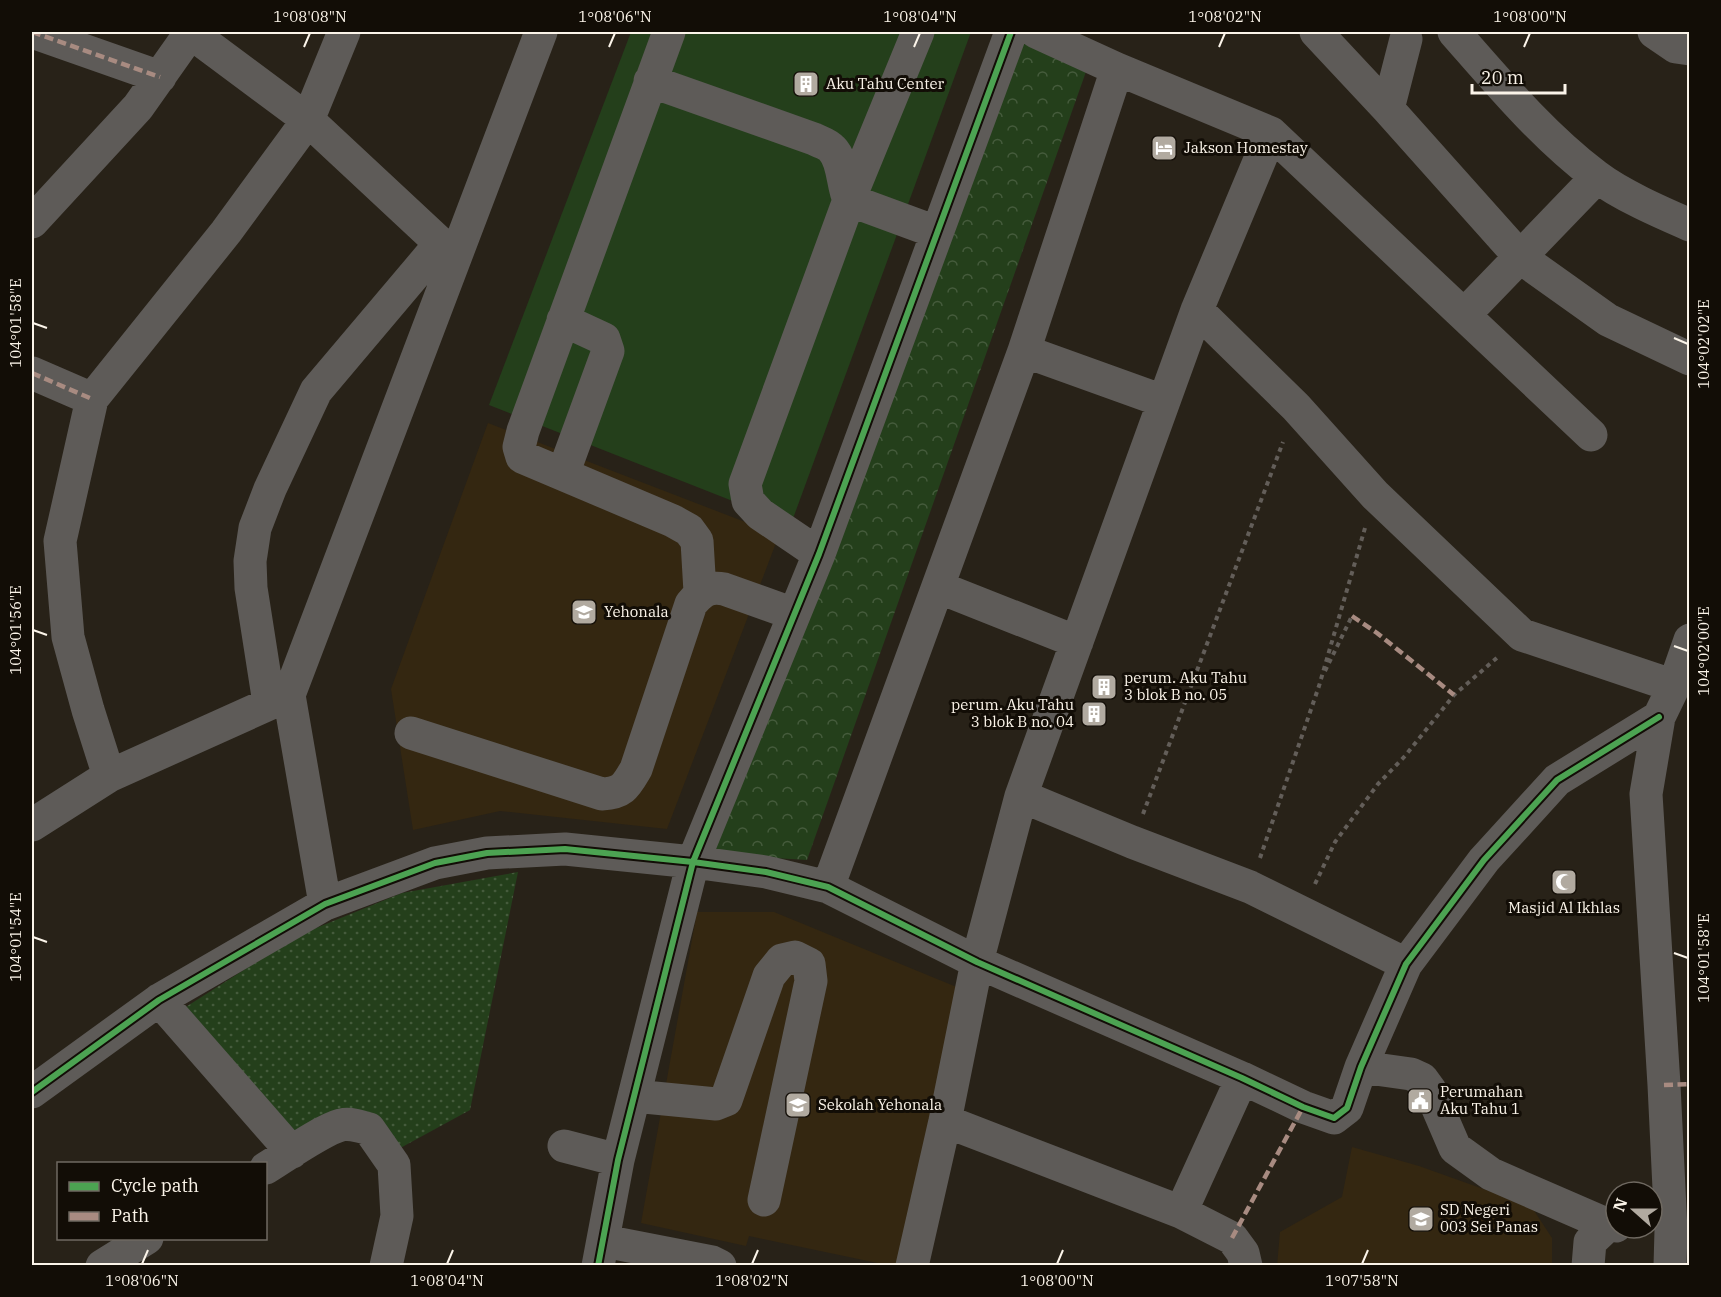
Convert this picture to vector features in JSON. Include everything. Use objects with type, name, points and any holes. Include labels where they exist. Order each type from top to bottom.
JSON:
[{"type":"street","points":[[32,32],[160,77]]},
{"type":"street","points":[[32,222],[138,106],[191,32],[308,120],[448,250]]},
{"type":"street","points":[[110,776],[88,710],[68,637],[60,541],[92,399],[226,232],[308,120],[344,32]]},
{"type":"street","points":[[32,825],[110,776],[279,699],[448,250],[541,32]]},
{"type":"street","points":[[669,32],[519,447],[522,457],[673,521],[689,530],[697,541],[700,592]]},
{"type":"street","points":[[819,554],[760,514],[748,501],[745,484],[849,200],[918,32]]},
{"type":"street","points":[[720,1266],[712,1262],[601,1253],[618,1160],[693,862],[819,554],[1011,32]]},
{"type":"street","points":[[1036,32],[1117,69],[1271,133],[1591,435]]},
{"type":"street","points":[[1316,32],[1521,258],[1608,320],[1689,359]]},
{"type":"street","points":[[1454,32],[1528,115],[1597,177],[1655,210],[1689,225]]},
{"type":"street","points":[[1654,32],[1676,47],[1689,49]]},
{"type":"street","points":[[1380,101],[1397,35]]},
{"type":"street","points":[[828,887],[1024,351],[1117,69]]},
{"type":"street","points":[[650,81],[831,147],[839,159],[844,188],[849,200],[936,232]]},
{"type":"street","points":[[912,1266],[945,1121],[977,962],[1021,796],[1197,310],[1271,133]]},
{"type":"street","points":[[1464,315],[1597,177]]},
{"type":"street","points":[[325,904],[279,699],[251,588],[250,561],[255,528],[274,479],[316,392],[448,250]]},
{"type":"street","points":[[1197,310],[1296,407],[1375,495],[1522,636],[1674,686]]},
{"type":"street","points":[[563,320],[604,339],[609,351],[563,474]]},
{"type":"street","points":[[1024,351],[1163,401]]},
{"type":"street","points":[[32,373],[92,399]]},
{"type":"street","points":[[411,733],[602,794],[613,793],[625,787],[636,769],[691,604],[700,592],[713,587],[724,589],[794,614]]},
{"type":"street","points":[[938,587],[1077,642]]},
{"type":"street","points":[[1670,1266],[1669,1229],[1677,1084],[1646,794],[1659,717],[1674,686],[1689,640]]},
{"type":"street","points":[[32,1092],[159,1000],[325,904],[435,863],[487,853],[565,849],[766,872],[828,887],[977,962],[1303,1107],[1334,1118],[1347,1108],[1361,1067],[1406,964],[1484,860],[1557,780],[1659,717]]},
{"type":"street","points":[[1021,796],[1250,887],[1406,964]]},
{"type":"street","points":[[634,1096],[716,1104],[726,1100],[769,976],[782,960],[795,957],[809,964],[811,981],[764,1200]]},
{"type":"street","points":[[159,1000],[279,1160],[342,1125],[353,1124],[369,1129],[394,1165],[397,1216],[384,1264]]},
{"type":"street","points":[[1361,1067],[1411,1074],[1422,1079],[1430,1090],[1455,1148],[1491,1174],[1604,1223]]},
{"type":"street","points":[[1181,1212],[1242,1078]]},
{"type":"street","points":[[945,1121],[1181,1212],[1232,1238],[1243,1253],[1246,1266]]},
{"type":"street","points":[[564,1146],[618,1160]]},
{"type":"street","points":[[1588,1266],[1590,1242],[1604,1232]]},
{"type":"street","points":[[102,1266],[145,1240]]},
{"type":"path","points":[[1132,842],[1296,407]]},
{"type":"path","points":[[1250,887],[1318,686],[1375,495]]},
{"type":"path","points":[[1318,686],[1352,616]]},
{"type":"path","points":[[1301,913],[1335,842],[1378,784],[1405,756],[1455,695],[1522,636]]},
{"type":"shaded area","name":"Yehonala","points":[[488,423],[779,535],[667,829],[500,811],[413,830],[391,689]]},
{"type":"shaded area","name":"Sekolah Yehonala","points":[[697,912],[774,912],[959,988],[898,1265],[887,1265],[749,1236],[746,1246],[641,1223]]},
{"type":"shaded area","name":"SD Negeri 003 Sei Panas","points":[[1352,1147],[1419,1166],[1531,1206],[1552,1238],[1552,1265],[1277,1266],[1280,1232],[1342,1197]]},
{"type":"green space","points":[[631,32],[971,32],[791,524],[489,405]]},
{"type":"green space","points":[[1013,39],[1088,66],[807,860],[706,854]]},
{"type":"green space","points":[[518,872],[470,1110],[393,1152],[344,1120],[290,1156],[181,1010],[299,935],[402,893]]},
{"type":"marked path","points":[[32,32],[160,77]]},
{"type":"marked path","points":[[32,373],[92,399]]},
{"type":"marked path","points":[[1352,616],[1377,633],[1454,695]]},
{"type":"marked path","points":[[1664,1085],[1690,1084]]},
{"type":"marked path","points":[[1232,1238],[1303,1107]]},
{"type":"cycle path","points":[[598,1266],[618,1160],[693,862],[819,554],[1011,32]]},
{"type":"cycle path","points":[[32,1092],[159,1000],[325,904],[435,863],[487,853],[565,849],[766,872],[828,887],[977,962],[1303,1107],[1334,1118],[1347,1108],[1361,1067],[1406,964],[1484,860],[1557,780],[1659,717]]},
{"type":"place","name":"Aku Tahu Center","points":[[806,84]]},
{"type":"place","name":"Jakson Homestay","points":[[1164,148]]},
{"type":"place","name":"Yehonala","points":[[584,612]]},
{"type":"place","name":"perum. Aku Tahu 3 blok B no. 05","points":[[1104,687]]},
{"type":"place","name":"perum. Aku Tahu 3 blok B no. 04","points":[[1094,714]]},
{"type":"place","name":"Masjid Al Ikhlas","points":[[1564,882]]},
{"type":"place","name":"Perumahan Aku Tahu 1","points":[[1420,1101]]},
{"type":"place","name":"Sekolah Yehonala","points":[[798,1105]]},
{"type":"place","name":"SD Negeri 003 Sei Panas","points":[[1421,1219]]}]
